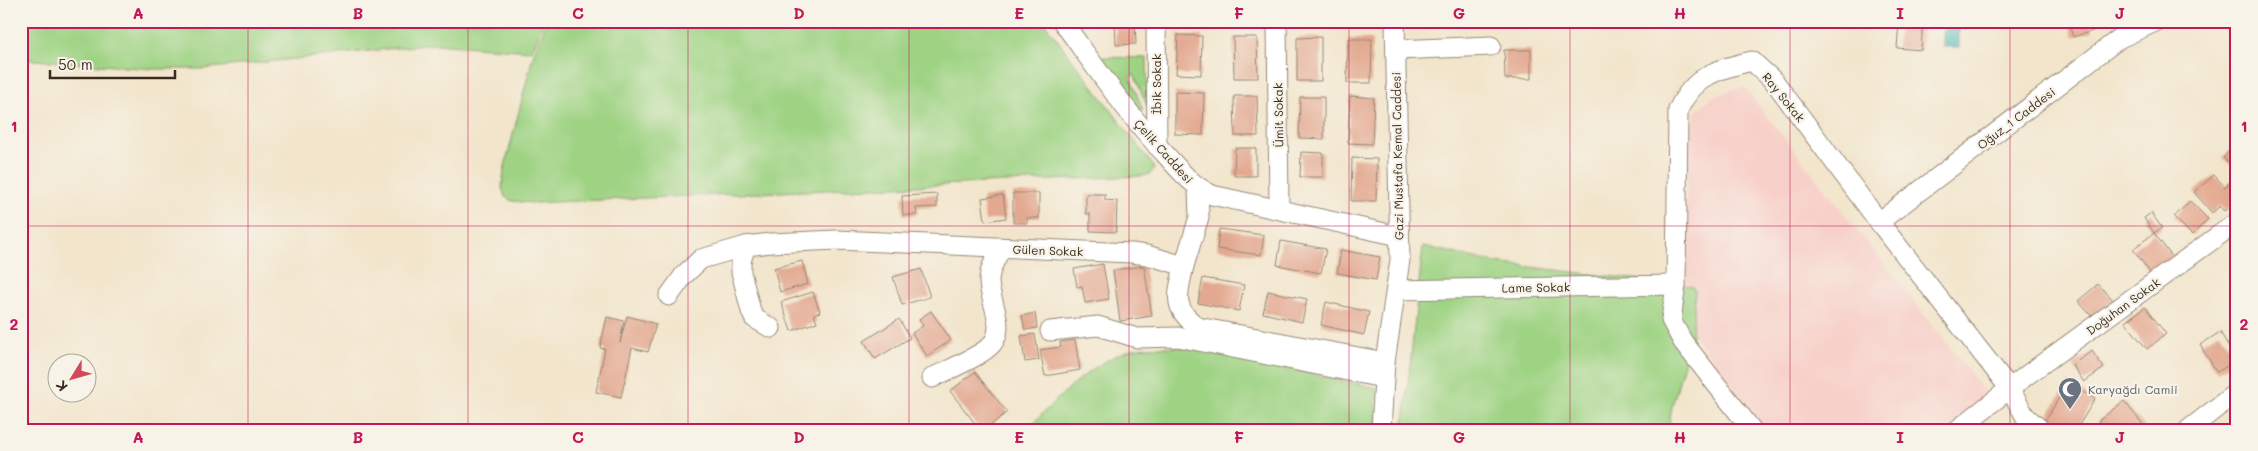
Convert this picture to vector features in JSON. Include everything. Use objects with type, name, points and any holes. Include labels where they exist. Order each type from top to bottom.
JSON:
[{"type":"street","name":"Çelik Caddesi","points":[[1062,21],[1157,146],[1184,176],[1198,188],[1212,194],[1398,236]]},
{"type":"street","name":"İbik Sokak","points":[[1156,21],[1157,146]]},
{"type":"street","name":"Ümit Sokak","points":[[1277,21],[1279,209]]},
{"type":"street","name":"Gazi Mustafa Kemal Caddesi","points":[[1381,430],[1384,370],[1400,260],[1395,21]]},
{"type":"street","name":"Oğuz_1 Caddesi","points":[[1878,222],[2120,38],[2157,21]]},
{"type":"street","points":[[1396,50],[1491,46]]},
{"type":"street","name":"Ray Sokak","points":[[1752,430],[1683,342],[1671,320],[1676,285],[1678,110],[1686,92],[1706,76],[1731,66],[1752,62],[1774,81],[1878,222],[2010,389],[2025,416],[2041,430]]},
{"type":"street","points":[[1198,188],[1199,218],[1184,266],[1177,298],[1180,309],[1186,319],[1198,327],[1384,370]]},
{"type":"street","name":"Doğuhan Sokak","points":[[1957,430],[2237,222]]},
{"type":"street","name":"Gülen Sokak","points":[[669,296],[684,275],[701,259],[746,246],[836,240],[1139,254],[1184,266]]},
{"type":"street","points":[[746,246],[741,262],[741,272],[751,311],[754,318],[771,328]]},
{"type":"street","points":[[932,378],[983,351],[997,337],[999,326],[988,280],[991,268],[1001,248]]},
{"type":"street","name":"Lame Sokak","points":[[1396,290],[1676,285]]},
{"type":"street","points":[[1050,331],[1098,326],[1137,338],[1178,337],[1384,370]]},
{"type":"street","points":[[2188,430],[2237,392]]},
{"type":"shaded area","points":[[1744,87],[1989,397],[1946,430],[1766,430],[1683,321],[1688,138],[1695,113],[1713,96]]},
{"type":"green space","points":[[21,21],[544,21],[532,51],[434,44],[202,69],[153,69],[21,59]]},
{"type":"green space","points":[[547,21],[1043,21],[1155,168],[1150,174],[1142,176],[533,203],[512,201],[505,197],[502,188],[504,170],[533,56]]},
{"type":"green space","points":[[1102,57],[1147,58],[1147,106],[1134,74],[1130,77],[1143,110],[1141,111]]},
{"type":"green space","points":[[1423,246],[1496,263],[1692,286],[1695,291],[1692,335],[1672,406],[1668,430],[1403,430]]},
{"type":"green space","points":[[1178,347],[1201,350],[1377,388],[1376,430],[1026,430],[1072,386],[1110,359],[1137,348]]},
{"type":"water","points":[[1943,21],[1959,21],[1959,47],[1943,47]]},
{"type":"building","points":[[1135,21],[1136,44],[1116,45],[1115,22]]},
{"type":"building","points":[[1899,21],[1923,21],[1921,50],[1897,48]]},
{"type":"building","points":[[2068,21],[2089,21],[2093,31],[2073,37]]},
{"type":"building","points":[[1178,35],[1202,36],[1201,75],[1176,74]]},
{"type":"building","points":[[1233,37],[1257,37],[1258,78],[1234,78]]},
{"type":"building","points":[[1321,37],[1321,81],[1297,81],[1297,38]]},
{"type":"building","points":[[1348,39],[1372,39],[1371,83],[1347,83]]},
{"type":"building","points":[[1504,50],[1531,50],[1531,79],[1505,79]]},
{"type":"building","points":[[1175,92],[1204,93],[1203,135],[1175,134]]},
{"type":"building","points":[[1234,96],[1257,96],[1258,136],[1235,136]]},
{"type":"building","points":[[1350,96],[1374,98],[1372,144],[1348,143]]},
{"type":"building","points":[[1300,97],[1324,97],[1324,139],[1299,138]]},
{"type":"building","points":[[2237,144],[2237,169],[2223,158]]},
{"type":"building","points":[[1235,148],[1256,148],[1256,176],[1234,176]]},
{"type":"building","points":[[1301,152],[1323,153],[1323,177],[1300,177]]},
{"type":"building","points":[[1352,158],[1377,159],[1376,201],[1351,201]]},
{"type":"building","points":[[2214,175],[2225,187],[2231,181],[2237,188],[2237,201],[2225,211],[2220,206],[2212,213],[2194,192]]},
{"type":"building","points":[[1013,193],[1039,193],[1039,218],[1027,218],[1027,223],[1013,223]]},
{"type":"building","points":[[937,194],[937,207],[916,208],[917,215],[903,215],[902,196]]},
{"type":"building","points":[[1086,194],[1105,194],[1105,200],[1117,201],[1116,232],[1090,231],[1090,214],[1086,214]]},
{"type":"building","points":[[1003,195],[1006,218],[985,221],[982,198]]},
{"type":"building","points":[[2190,201],[2208,219],[2192,235],[2174,217]]},
{"type":"building","points":[[2151,213],[2162,228],[2154,233],[2144,218]]},
{"type":"building","points":[[1219,229],[1264,235],[1261,255],[1217,249]]},
{"type":"building","points":[[2154,233],[2173,258],[2151,274],[2133,249]]},
{"type":"building","points":[[1281,241],[1326,249],[1321,273],[1277,265]]},
{"type":"building","points":[[1341,250],[1380,257],[1376,280],[1337,273]]},
{"type":"building","points":[[802,261],[808,284],[780,292],[774,268]]},
{"type":"building","points":[[1103,264],[1109,299],[1085,303],[1082,286],[1077,287],[1074,269]]},
{"type":"building","points":[[1144,266],[1152,316],[1120,321],[1113,270]]},
{"type":"building","points":[[921,269],[930,297],[902,305],[893,277]]},
{"type":"building","points":[[1203,278],[1244,285],[1239,311],[1198,303]]},
{"type":"building","points":[[2098,284],[2115,302],[2095,320],[2078,301]]},
{"type":"building","points":[[1268,291],[1307,299],[1302,322],[1263,313]]},
{"type":"building","points":[[813,292],[820,312],[814,314],[817,322],[791,331],[781,302]]},
{"type":"building","points":[[1326,302],[1369,312],[1364,335],[1321,325]]},
{"type":"building","points":[[2145,307],[2166,334],[2147,349],[2125,322]]},
{"type":"building","points":[[931,311],[951,340],[927,356],[912,333],[923,326],[919,319]]},
{"type":"building","points":[[1035,313],[1037,328],[1025,330],[1022,316]]},
{"type":"building","points":[[627,316],[656,324],[648,352],[632,348],[621,397],[596,392],[605,349],[600,348],[607,317],[624,321],[620,343]]},
{"type":"building","points":[[899,319],[910,338],[875,359],[864,341]]},
{"type":"building","points":[[2220,332],[2237,360],[2217,372],[2200,345]]},
{"type":"building","points":[[1035,334],[1039,360],[1025,362],[1021,336]]},
{"type":"building","points":[[1075,340],[1080,370],[1045,376],[1040,350],[1061,347],[1060,342]]},
{"type":"building","points":[[2092,351],[2104,368],[2084,382],[2072,365]]},
{"type":"building","points":[[975,372],[1007,412],[985,430],[980,430],[950,391]]},
{"type":"building","name":"Karyağdı Camii","points":[[2068,383],[2095,399],[2076,430],[2060,430],[2045,421]]},
{"type":"building","points":[[2124,401],[2145,427],[2141,430],[2105,430],[2098,421]]},
{"type":"place","name":"Karyağdı Camii","points":[[2070,410]]}]
